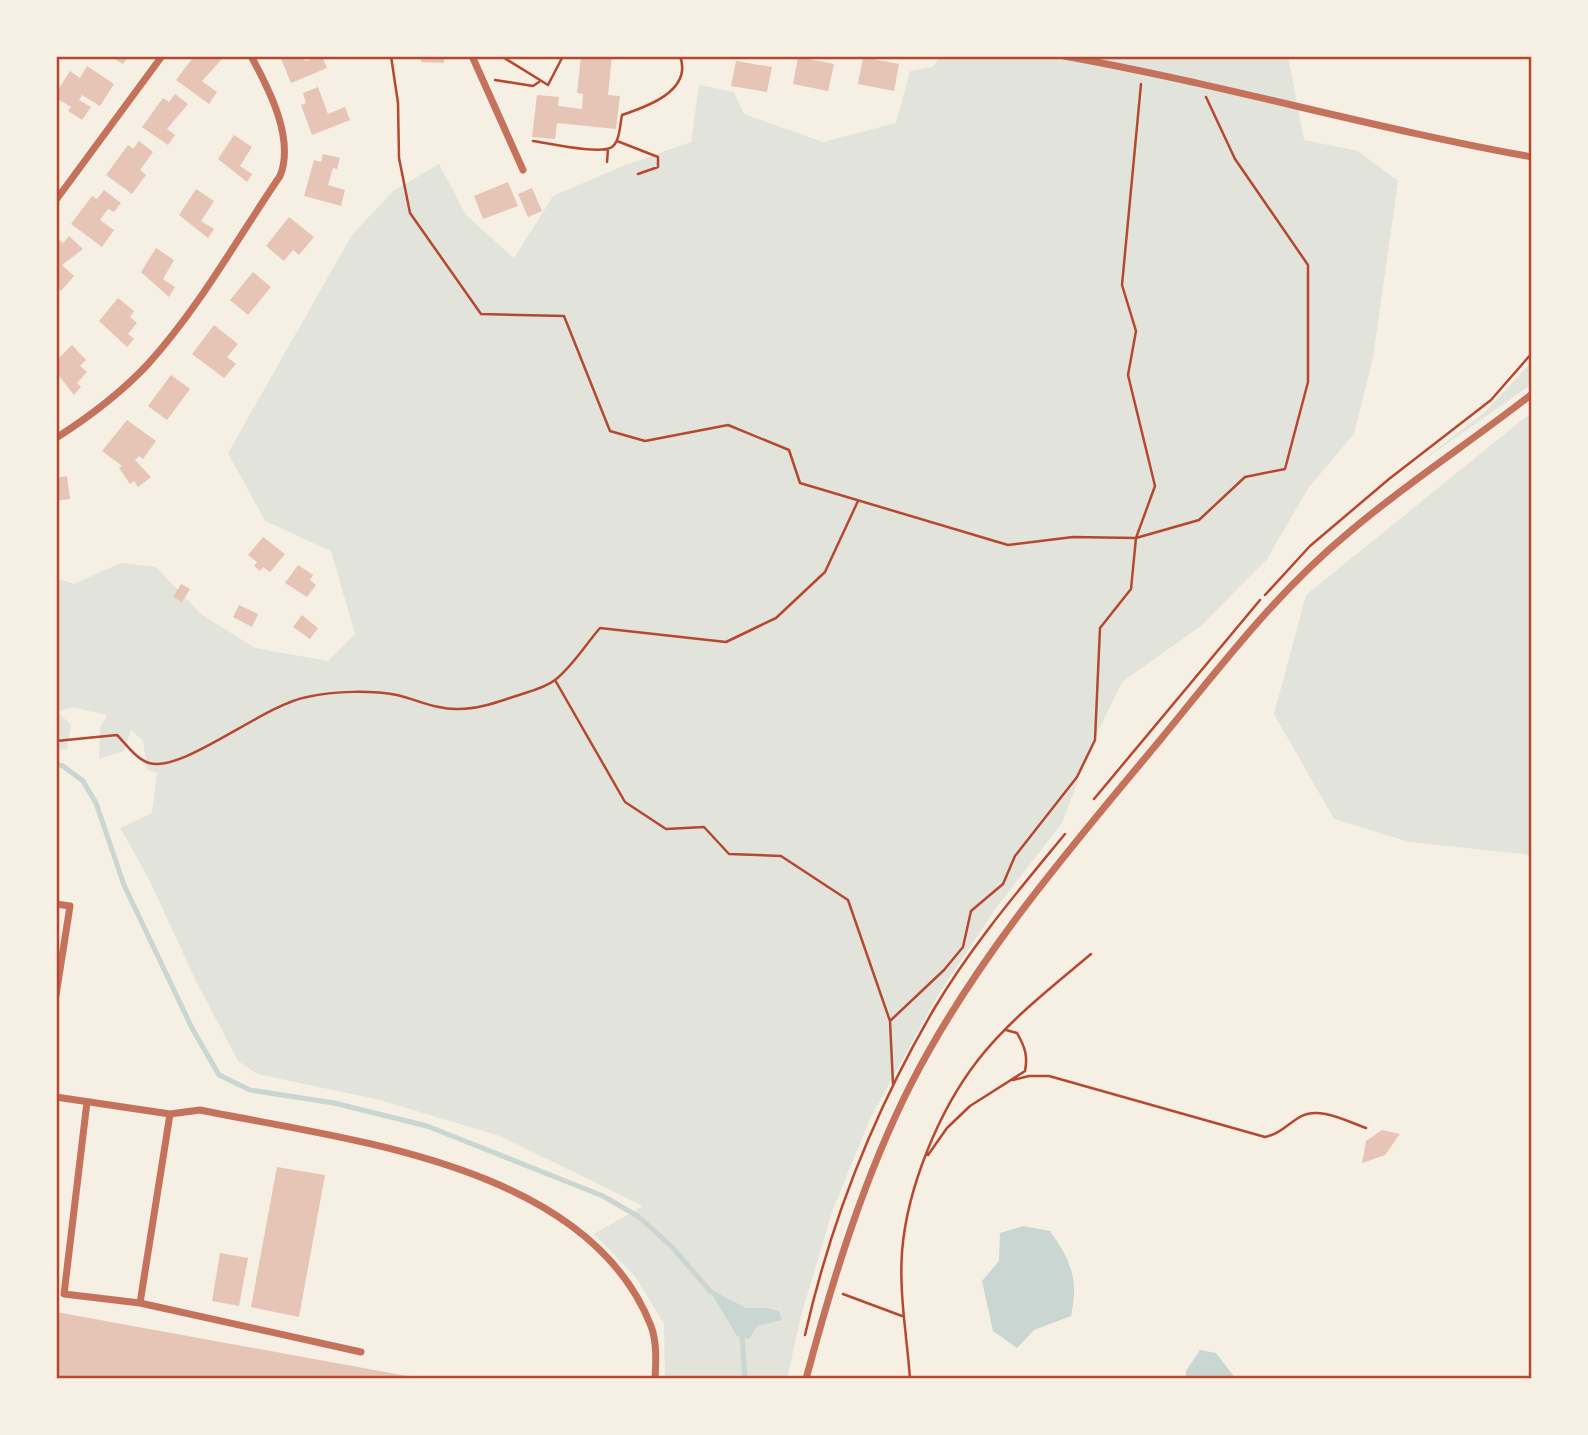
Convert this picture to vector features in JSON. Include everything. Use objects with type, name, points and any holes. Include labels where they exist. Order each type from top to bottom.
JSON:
[{"type":"street","points":[[56,200],[162,56]]},
{"type":"street","points":[[56,438],[100,407],[148,364],[203,291],[280,176],[285,163],[282,131],[251,56]]},
{"type":"street","points":[[472,56],[523,170]]},
{"type":"street","points":[[1064,56],[1199,81],[1333,116],[1532,158]]},
{"type":"street","points":[[806,1379],[830,1289],[862,1198],[911,1084],[973,978],[1046,880],[1239,644],[1305,572],[1347,533],[1532,394]]},
{"type":"street","points":[[56,904],[71,906],[56,995]]},
{"type":"street","points":[[56,1097],[170,1114],[200,1110],[406,1152],[503,1188],[554,1213],[599,1248],[631,1286],[652,1328],[655,1379]]},
{"type":"street","points":[[87,1102],[64,1294],[140,1303],[361,1352]]},
{"type":"street","points":[[140,1303],[170,1114]]},
{"type":"path","points":[[391,56],[398,103],[399,158],[410,213],[481,314],[564,316],[610,431],[645,441],[728,425],[789,450],[800,483],[1007,545],[1073,537],[1136,538],[1199,520],[1245,477],[1285,469],[1308,382],[1307,265],[1235,159],[1199,81]]},
{"type":"path","points":[[501,56],[539,82],[548,85],[563,56]]},
{"type":"path","points":[[607,162],[608,149],[617,141],[622,115],[656,103],[672,89],[682,68],[680,56]]},
{"type":"path","points":[[890,1021],[944,970],[963,947],[971,911],[1003,884],[1015,856],[1077,777],[1095,740],[1100,628],[1131,589],[1136,538],[1155,486],[1128,375],[1136,331],[1122,285],[1143,70]]},
{"type":"path","points":[[481,79],[533,86],[539,82]]},
{"type":"path","points":[[533,141],[608,149]]},
{"type":"path","points":[[617,141],[658,157],[658,167],[638,174]]},
{"type":"path","points":[[1090,804],[1237,625],[1310,546],[1389,479],[1491,400],[1532,353]]},
{"type":"path","points":[[56,741],[117,736],[148,763],[166,765],[186,758],[278,704],[307,697],[337,693],[397,695],[422,704],[457,710],[480,708],[555,680],[600,628],[726,642],[775,618],[825,572],[859,501]]},
{"type":"path","points":[[555,680],[625,802],[666,829],[704,827],[729,854],[781,856],[848,900],[890,1021],[893,1085]]},
{"type":"path","points":[[803,1341],[833,1230],[854,1171],[893,1085],[942,997],[1001,913],[1073,825]]},
{"type":"path","points":[[910,1379],[902,1315],[902,1251],[921,1165],[978,1061],[1006,1030],[1091,954]]},
{"type":"path","points":[[921,1165],[947,1128],[970,1106],[1025,1072],[1027,1058],[1017,1033],[1006,1030]]},
{"type":"path","points":[[1013,1080],[1029,1076],[1049,1076],[1265,1137],[1278,1134],[1300,1116],[1312,1113],[1329,1114],[1366,1128]]},
{"type":"path","points":[[830,1289],[902,1315]]},
{"type":"shaded area","points":[[941,56],[1288,56],[1304,140],[1358,151],[1398,181],[1373,358],[1354,434],[1309,487],[1267,559],[1201,626],[1122,682],[1091,746],[1062,823],[996,908],[936,998],[869,1121],[832,1212],[801,1316],[787,1379],[665,1379],[664,1324],[635,1276],[594,1234],[643,1206],[500,1136],[376,1099],[257,1074],[238,1061],[196,981],[148,877],[120,828],[152,813],[157,773],[147,770],[143,741],[131,730],[124,751],[99,759],[100,728],[107,715],[72,707],[58,712],[71,725],[67,749],[56,750],[56,578],[74,584],[121,563],[156,567],[201,614],[255,648],[328,661],[355,634],[331,551],[265,521],[228,453],[352,235],[393,191],[439,164],[466,215],[514,258],[553,196],[623,166],[691,142],[699,85],[734,92],[744,114],[823,142],[896,123],[910,71],[932,67]]},
{"type":"shaded area","points":[[1532,361],[1532,384],[1415,466],[1486,411]]},
{"type":"shaded area","points":[[1532,412],[1532,855],[1409,842],[1334,819],[1274,714],[1306,595]]},
{"type":"shaded area","points":[[1023,1226],[1050,1231],[1068,1261],[1074,1291],[1071,1316],[1034,1330],[1017,1348],[993,1331],[982,1281],[999,1261],[1000,1233]]},
{"type":"shaded area","points":[[708,1288],[746,1308],[779,1311],[782,1320],[757,1326],[749,1339],[737,1336]]},
{"type":"shaded area","points":[[1200,1350],[1216,1353],[1236,1379],[1186,1379],[1186,1371]]},
{"type":"building","points":[[110,56],[129,56],[123,64]]},
{"type":"building","points":[[194,56],[223,58],[202,81],[217,92],[209,104],[176,80]]},
{"type":"building","points":[[280,56],[303,56],[305,61],[322,56],[327,68],[291,83]]},
{"type":"building","points":[[421,56],[444,56],[444,63],[421,62]]},
{"type":"building","points":[[581,56],[612,56],[608,95],[620,96],[616,129],[557,123],[555,139],[532,137],[537,95],[559,97],[558,106],[582,109],[583,94],[577,93]]},
{"type":"building","points":[[798,57],[834,64],[828,91],[793,84]]},
{"type":"building","points":[[863,57],[899,64],[894,91],[858,84]]},
{"type":"building","points":[[736,61],[772,67],[767,92],[731,86]]},
{"type":"building","points":[[87,66],[114,84],[100,106],[82,95],[79,100],[91,107],[82,120],[68,111],[71,107],[56,98],[56,93],[70,71],[80,78]]},
{"type":"building","points":[[318,87],[328,114],[345,107],[350,120],[312,135],[301,105],[306,103],[303,93]]},
{"type":"building","points":[[175,94],[188,104],[167,129],[175,135],[168,145],[142,127],[163,98],[169,102]]},
{"type":"building","points":[[234,135],[252,147],[240,166],[252,174],[247,182],[218,159]]},
{"type":"building","points":[[139,141],[153,152],[140,170],[146,175],[132,194],[106,175],[128,145],[133,149]]},
{"type":"building","points":[[323,154],[340,158],[337,169],[333,168],[328,185],[345,190],[341,206],[304,196],[314,160],[321,162]]},
{"type":"building","points":[[508,182],[518,206],[483,219],[474,196]]},
{"type":"building","points":[[532,188],[542,211],[528,217],[518,194]]},
{"type":"building","points":[[196,189],[214,201],[201,221],[214,229],[208,238],[179,215]]},
{"type":"building","points":[[104,190],[121,203],[114,212],[108,209],[100,220],[114,230],[102,247],[71,224],[92,196],[97,199]]},
{"type":"building","points":[[289,217],[314,237],[299,255],[293,250],[284,261],[266,246]]},
{"type":"building","points":[[69,236],[83,249],[62,265],[74,276],[61,291],[56,286],[56,237],[63,243]]},
{"type":"building","points":[[156,248],[174,260],[163,279],[175,287],[169,297],[141,272]]},
{"type":"building","points":[[253,272],[271,287],[248,315],[230,300]]},
{"type":"building","points":[[118,298],[134,311],[130,317],[137,323],[128,334],[134,339],[127,347],[99,321]]},
{"type":"building","points":[[214,325],[238,344],[227,357],[236,364],[224,378],[192,354]]},
{"type":"building","points":[[72,345],[86,360],[80,366],[87,372],[77,383],[81,387],[74,395],[56,372],[56,361]]},
{"type":"building","points":[[171,375],[190,389],[167,420],[148,406]]},
{"type":"building","points":[[127,420],[156,441],[143,459],[139,456],[135,460],[151,477],[138,487],[134,481],[130,484],[119,468],[122,466],[102,451]]},
{"type":"building","points":[[67,476],[70,499],[56,501],[56,478]]},
{"type":"building","points":[[263,537],[285,554],[270,572],[263,567],[260,571],[254,566],[257,562],[248,555]]},
{"type":"building","points":[[298,565],[313,575],[310,580],[316,585],[307,597],[285,583]]},
{"type":"building","points":[[181,584],[190,589],[182,602],[173,597]]},
{"type":"building","points":[[239,605],[258,614],[252,627],[233,617]]},
{"type":"building","points":[[302,615],[318,628],[310,639],[293,627]]},
{"type":"building","points":[[1382,1130],[1400,1134],[1385,1155],[1362,1163],[1366,1141]]},
{"type":"building","points":[[277,1167],[325,1175],[299,1317],[251,1307]]},
{"type":"building","points":[[220,1253],[248,1258],[239,1306],[212,1301]]},
{"type":"building","points":[[56,1312],[418,1378],[418,1379],[56,1379]]},
{"type":"waterway","points":[[56,764],[83,781],[96,803],[124,885],[192,1028],[219,1075],[250,1090],[334,1103],[427,1126],[603,1196],[639,1217],[672,1247],[711,1292]]},
{"type":"waterway","points":[[742,1334],[745,1379]]}]
